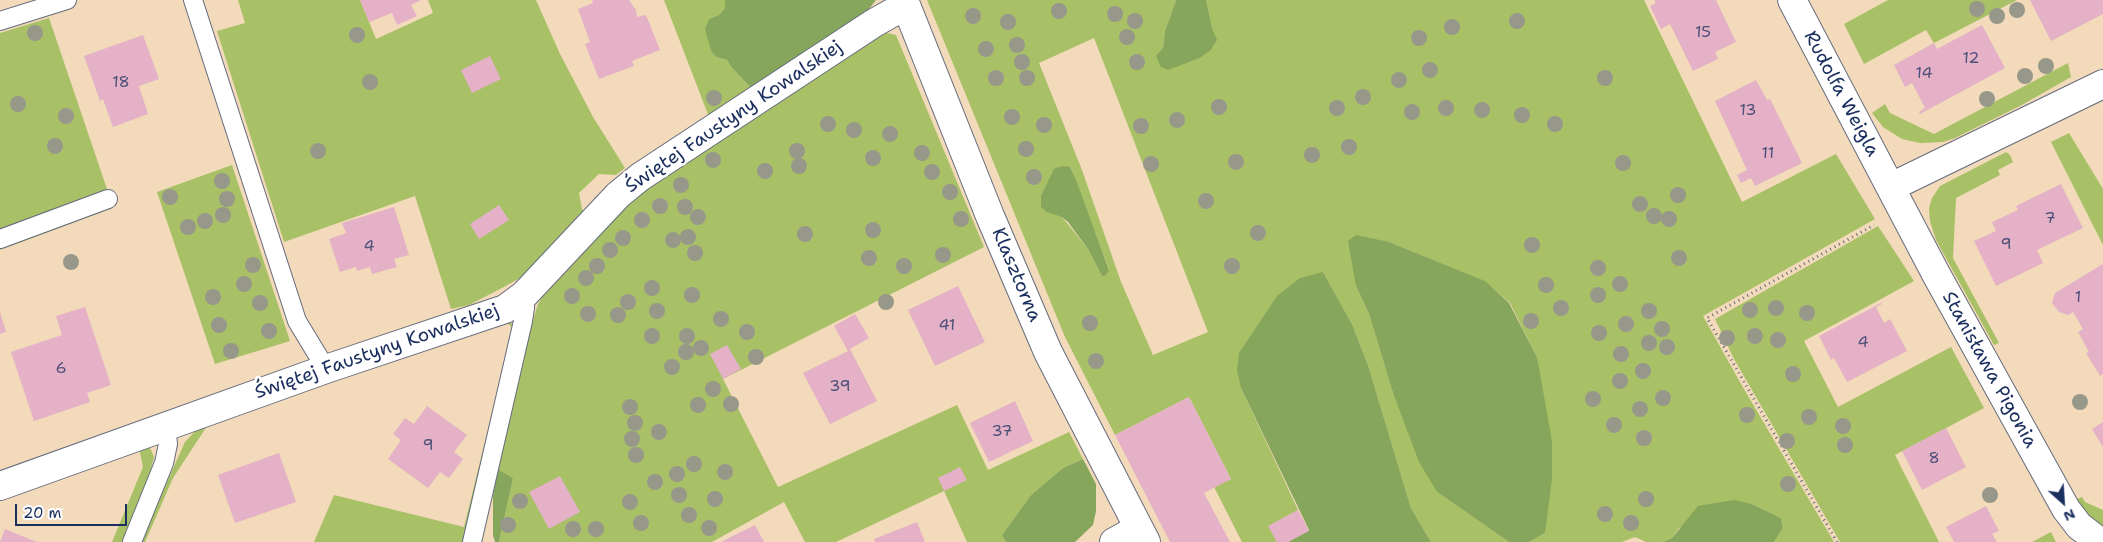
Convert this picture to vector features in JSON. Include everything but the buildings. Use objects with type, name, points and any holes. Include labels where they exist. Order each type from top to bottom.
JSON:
[{"type":"street","name":"Rudolfa Weigla","points":[[1792,0],[1896,198]]},
{"type":"street","name":"Świętej Faustyny Kowalskiej","points":[[0,486],[326,369],[505,309],[524,295],[618,195],[640,178],[905,2]]},
{"type":"street","name":"Klasztorna","points":[[905,2],[990,216],[1048,352],[1143,535]]},
{"type":"street","points":[[1896,198],[2103,84]]},
{"type":"street","name":"Stanisława Pigonia","points":[[1896,198],[2066,509],[2078,526],[2100,542]]},
{"type":"street","points":[[1114,542],[1143,535]]},
{"type":"lane","points":[[0,21],[67,0]]},
{"type":"lane","points":[[193,0],[297,322],[326,369]]},
{"type":"lane","points":[[0,239],[108,199]]},
{"type":"lane","points":[[472,542],[523,321],[524,295]]},
{"type":"lane","points":[[132,542],[164,463],[168,444],[166,426]]},
{"type":"path","points":[[1837,542],[1708,318],[1896,198]]},
{"type":"green space","points":[[238,0],[360,0],[376,39],[433,13],[428,0],[536,0],[560,54],[593,117],[625,168],[616,175],[599,174],[579,193],[582,209],[587,215],[537,265],[522,277],[469,305],[451,309],[415,196],[284,242],[217,31],[245,23]]},
{"type":"green space","points":[[664,0],[725,0],[725,8],[719,15],[709,19],[706,29],[711,51],[716,57],[727,60],[754,91],[709,117]]},
{"type":"green space","points":[[725,0],[876,0],[865,14],[754,91],[727,60],[716,57],[711,51],[705,29],[709,19],[719,15],[725,8]]},
{"type":"green space","points":[[927,0],[1176,0],[1165,31],[1163,48],[1186,63],[1200,58],[1210,51],[1213,31],[1206,0],[1644,0],[1742,202],[1836,154],[1875,219],[1703,316],[1834,542],[1774,542],[1783,528],[1781,518],[1752,504],[1679,528],[1672,538],[1663,542],[1646,542],[1635,537],[1622,542],[1529,542],[1545,533],[1537,357],[1510,303],[1484,281],[1389,242],[1356,286],[1369,314],[1393,393],[1437,492],[1509,542],[1431,542],[1411,508],[1368,365],[1352,324],[1323,272],[1241,388],[1298,510],[1269,526],[1277,542],[1242,542],[1214,487],[1231,479],[1189,397],[1115,435],[1065,337]],"holes":[[[1094,38],[1208,332],[1153,355],[1121,282],[1082,170],[1039,63]],[[1070,167],[1109,269],[1102,276],[1088,249],[1062,217],[1050,178],[1054,170]]]},
{"type":"green space","points":[[1176,0],[1206,0],[1217,40],[1210,51],[1200,58],[1168,70],[1161,67],[1156,56],[1163,48],[1165,31]]},
{"type":"green space","points":[[1888,0],[2017,0],[1934,43],[1926,30],[1864,64],[1844,24]]},
{"type":"green space","points":[[49,18],[108,192],[0,232],[0,33]]},
{"type":"green space","points":[[883,32],[896,35],[984,247],[723,379],[778,487],[957,405],[988,470],[1069,432],[1083,459],[1063,468],[1031,495],[1002,535],[1006,542],[967,542],[944,491],[836,542],[805,542],[784,502],[712,542],[499,542],[513,478],[498,469],[528,336],[538,304],[554,276],[643,189]]},
{"type":"green space","points":[[2068,63],[2071,77],[2020,106],[1943,142],[1920,143],[1902,139],[1883,127],[1872,113],[1885,104],[1890,113],[1934,134]]},
{"type":"green space","points":[[2069,133],[2103,189],[2103,245],[2051,142]]},
{"type":"green space","points":[[2006,152],[2010,155],[2013,162],[1998,170],[2000,175],[1956,198],[1953,258],[1999,343],[1994,345],[1936,240],[1930,221],[1929,208],[1932,198],[1940,186]]},
{"type":"green space","points":[[232,165],[290,341],[215,364],[157,192]]},
{"type":"green space","points":[[1062,166],[1070,167],[1076,180],[1109,270],[1105,276],[1102,276],[1088,249],[1068,222],[1041,207],[1041,196],[1054,169]]},
{"type":"green space","points":[[112,205],[113,208],[0,250],[0,246]]},
{"type":"green space","points":[[1878,226],[1914,281],[1804,341],[1838,407],[1951,347],[1984,408],[1895,455],[1939,542],[1840,542],[1734,359],[1715,319]]},
{"type":"green space","points":[[1356,235],[1389,242],[1485,281],[1509,303],[1537,357],[1552,441],[1552,479],[1545,533],[1529,542],[1509,542],[1437,492],[1419,462],[1393,393],[1369,314],[1356,286],[1348,241]]},
{"type":"green space","points":[[1323,272],[1352,324],[1368,365],[1411,508],[1431,542],[1288,542],[1309,530],[1241,388],[1237,370],[1239,353],[1277,296],[1300,278]]},
{"type":"green space","points":[[506,316],[511,321],[513,328],[506,322],[377,366],[384,358],[446,339]]},
{"type":"green space","points":[[513,328],[484,466],[465,542],[314,542],[334,495],[464,527]]},
{"type":"green space","points":[[209,423],[173,478],[145,542],[140,542],[185,442],[201,425]]},
{"type":"green space","points":[[148,443],[154,457],[148,480],[122,542],[112,542],[143,467],[139,447]]},
{"type":"green space","points":[[1083,459],[1096,484],[1096,511],[1093,525],[1075,542],[1006,542],[1002,535],[1031,495],[1063,468]]},
{"type":"green space","points":[[498,469],[513,478],[499,542],[495,542],[493,535],[493,496]]},
{"type":"green space","points":[[2082,497],[2085,502],[2103,510],[2103,526],[2084,510],[2077,499]]},
{"type":"green space","points":[[1734,500],[1752,504],[1781,518],[1783,528],[1774,542],[1663,542],[1672,538],[1698,506]]},
{"type":"green space","points":[[2051,532],[2056,542],[2032,542]]}]
